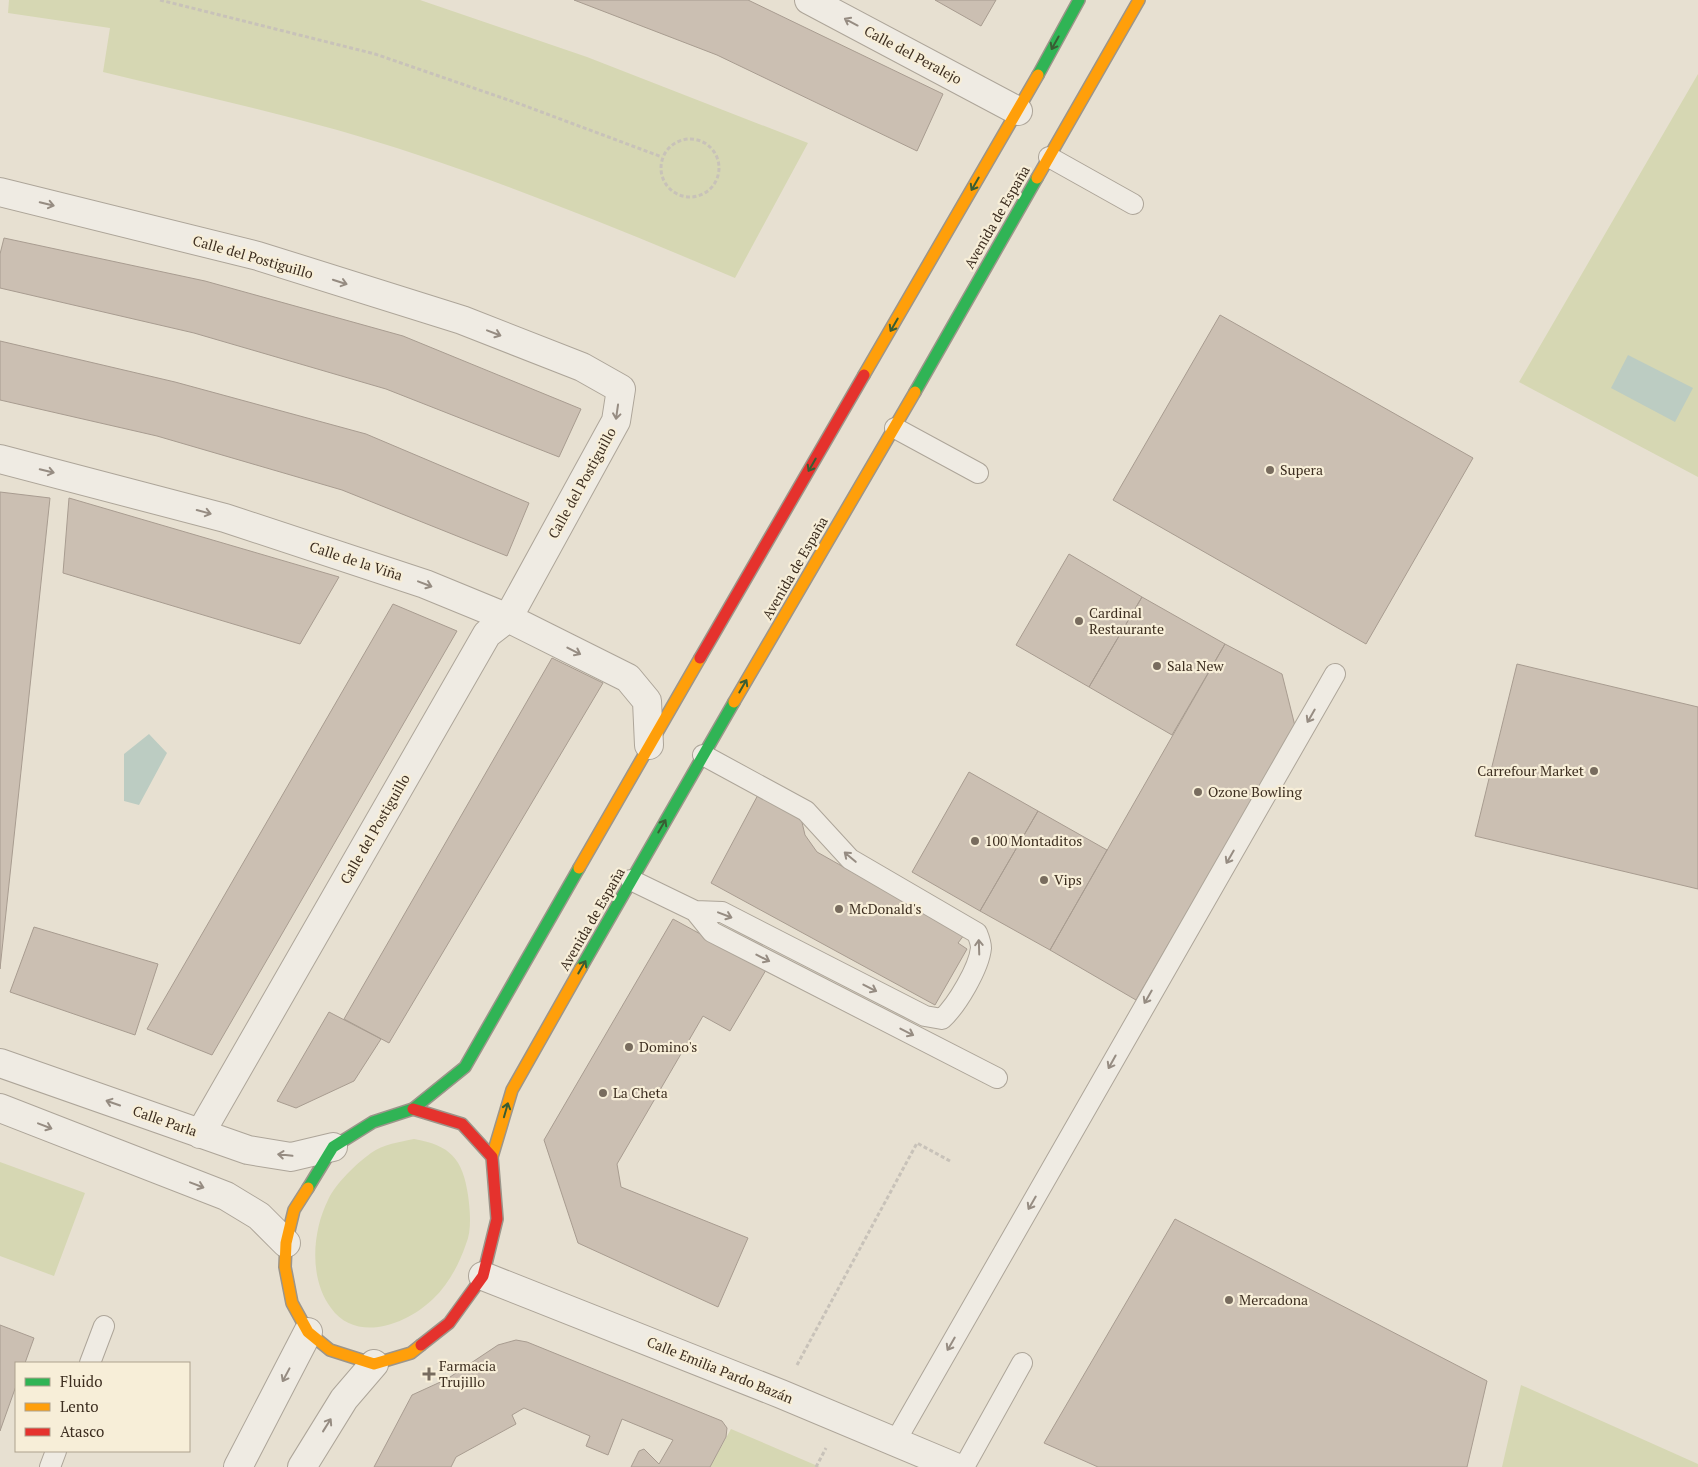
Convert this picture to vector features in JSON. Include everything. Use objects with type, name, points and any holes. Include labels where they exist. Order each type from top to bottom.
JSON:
[{"type":"street","name":"Calle del Peralejo","points":[[809,0],[1018,111]]},
{"type":"street","points":[[374,1364],[330,1350],[308,1332],[292,1303],[285,1266],[286,1243],[294,1210],[332,1147],[373,1122],[413,1110],[466,1066],[648,746],[1018,111],[1079,0]]},
{"type":"street","name":"Avenida de España","points":[[492,1157],[512,1090],[703,755],[895,428],[1139,0]]},
{"type":"street","name":"Calle del Postiguillo","points":[[0,192],[258,256],[462,320],[582,367],[620,389],[616,421],[508,618],[487,634],[200,1134]]},
{"type":"street","name":"Calle de la Viña","points":[[0,459],[225,518],[425,584],[508,618],[628,678],[646,701],[648,746]]},
{"type":"street","name":"Calle Parla","points":[[0,1063],[248,1150],[291,1157],[332,1147]]},
{"type":"street","points":[[0,1108],[226,1196],[259,1216],[286,1243]]},
{"type":"street","points":[[302,1467],[344,1399],[374,1364],[412,1353],[449,1323],[483,1276],[497,1219],[492,1157],[462,1124],[413,1110]]},
{"type":"street","name":"Calle Emilia Pardo Bazán","points":[[483,1276],[781,1394],[955,1467]]},
{"type":"street","points":[[238,1467],[308,1332]]},
{"type":"lane","points":[[1049,157],[1133,204]]},
{"type":"lane","points":[[895,428],[978,473]]},
{"type":"lane","points":[[895,1442],[1335,674]]},
{"type":"lane","points":[[631,880],[695,911],[722,912],[925,1016],[942,1019],[953,1008],[979,958],[981,945],[977,933],[850,859],[806,812],[703,755]]},
{"type":"lane","points":[[695,911],[712,932],[996,1078]]},
{"type":"lane","points":[[90,1362],[104,1326]]},
{"type":"lane","points":[[964,1467],[1022,1363]]},
{"type":"lane","points":[[50,1467],[56,1452]]},
{"type":"path","points":[[160,0],[375,54],[520,104],[662,157]]},
{"type":"path","points":[[694,139],[703,142],[717,155],[720,164],[716,183],[702,195],[682,196],[674,193],[662,177],[660,167],[662,157],[667,149],[675,143],[694,139]]},
{"type":"path","points":[[781,1394],[916,1143],[950,1161]]},
{"type":"green space","points":[[9,0],[420,0],[587,57],[808,143],[735,278],[578,213],[379,142],[301,120],[103,72],[110,28],[8,13]]},
{"type":"green space","points":[[1698,74],[1698,477],[1519,382]]},
{"type":"green space","points":[[414,1139],[437,1145],[446,1150],[453,1156],[463,1172],[468,1195],[470,1220],[468,1238],[449,1280],[439,1293],[422,1308],[410,1316],[382,1326],[368,1328],[354,1325],[342,1319],[331,1308],[319,1283],[315,1255],[316,1241],[323,1213],[336,1187],[365,1157],[381,1147]]},
{"type":"green space","points":[[0,1162],[85,1193],[54,1276],[0,1256]]},
{"type":"green space","points":[[1521,1385],[1698,1464],[1698,1467],[1502,1467]]},
{"type":"green space","points":[[731,1429],[820,1467],[710,1467]]},
{"type":"shaded area","points":[[1628,355],[1693,388],[1675,422],[1611,388]]},
{"type":"shaded area","points":[[149,734],[167,753],[139,805],[124,801],[124,754]]},
{"type":"building","points":[[574,0],[748,0],[943,94],[917,151],[717,55]]},
{"type":"building","points":[[935,0],[996,0],[981,26]]},
{"type":"building","points":[[4,238],[205,281],[403,336],[581,409],[559,457],[386,389],[194,333],[0,288],[0,254]]},
{"type":"building","points":[[1220,315],[1473,458],[1366,644],[1113,500]]},
{"type":"building","points":[[0,341],[175,382],[366,434],[529,503],[507,556],[342,490],[157,436],[0,400]]},
{"type":"building","points":[[0,492],[50,498],[0,969]]},
{"type":"building","points":[[69,498],[339,577],[300,644],[63,573]]},
{"type":"building","name":"Cardinal Restaurante","points":[[1069,554],[1142,597],[1089,687],[1016,645]]},
{"type":"building","name":"Sala New","points":[[1142,597],[1225,644],[1172,735],[1089,687]]},
{"type":"building","points":[[393,604],[457,631],[212,1055],[147,1029]]},
{"type":"building","name":"Ozone Bowling","points":[[1225,644],[1282,674],[1295,726],[1136,1000],[1050,950]]},
{"type":"building","points":[[552,658],[603,683],[389,1043],[344,1019]]},
{"type":"building","name":"Carrefour Market","points":[[1517,664],[1698,707],[1698,889],[1475,836]]},
{"type":"building","name":"100 Montaditos","points":[[969,772],[1038,811],[980,911],[912,872]]},
{"type":"building","name":"McDonald's","points":[[759,793],[801,818],[805,835],[817,852],[964,935],[958,943],[967,949],[935,1005],[711,883]]},
{"type":"building","name":"Vips","points":[[1038,811],[1107,850],[1050,950],[980,911]]},
{"type":"building","points":[[673,919],[766,970],[730,1031],[703,1016],[617,1164],[621,1187],[748,1238],[718,1307],[578,1243],[544,1140]]},
{"type":"building","points":[[34,927],[158,964],[135,1035],[10,992]]},
{"type":"building","points":[[329,1012],[381,1039],[354,1081],[296,1108],[277,1101]]},
{"type":"building","name":"Mercadona","points":[[1175,1219],[1487,1381],[1467,1467],[1098,1467],[1044,1443]]},
{"type":"building","points":[[0,1325],[34,1338],[25,1362],[15,1362],[15,1389],[0,1431]]},
{"type":"building","points":[[516,1340],[527,1342],[722,1421],[727,1428],[726,1437],[710,1467],[631,1467],[639,1451],[644,1449],[659,1464],[673,1440],[622,1419],[608,1455],[586,1446],[590,1436],[524,1408],[512,1415],[516,1424],[456,1457],[451,1467],[374,1467],[412,1395],[447,1379],[498,1345]]},
{"type":"traffic: fast","points":[[1038,75],[1079,0]]},
{"type":"traffic: fast","points":[[915,392],[1037,178]]},
{"type":"traffic: fast","points":[[581,968],[734,702]]},
{"type":"traffic: fast","points":[[413,1109],[465,1067],[579,868]]},
{"type":"traffic: fast","points":[[308,1188],[333,1147],[373,1122],[413,1109]]},
{"type":"traffic: slow","points":[[1037,178],[1139,0]]},
{"type":"traffic: slow","points":[[864,375],[1038,75]]},
{"type":"traffic: slow","points":[[734,702],[915,392]]},
{"type":"traffic: slow","points":[[579,868],[700,658]]},
{"type":"traffic: slow","points":[[492,1157],[512,1090],[581,968]]},
{"type":"traffic: slow","points":[[308,1188],[294,1210],[286,1243],[285,1267],[292,1303],[308,1332],[330,1350],[374,1364],[411,1353],[421,1345]]},
{"type":"traffic: jam","points":[[700,658],[864,375]]},
{"type":"traffic: jam","points":[[413,1109],[462,1124],[492,1157],[497,1219],[483,1276],[449,1323],[421,1345]]},
{"type":"place","name":"Supera","points":[[1270,470]]},
{"type":"place","name":"Cardinal Restaurante","points":[[1079,621]]},
{"type":"place","name":"Sala New","points":[[1157,666]]},
{"type":"place","name":"Carrefour Market","points":[[1594,771]]},
{"type":"place","name":"Ozone Bowling","points":[[1198,792]]},
{"type":"place","name":"100 Montaditos","points":[[975,841]]},
{"type":"place","name":"Vips","points":[[1044,880]]},
{"type":"place","name":"McDonald's","points":[[839,909]]},
{"type":"place","name":"Domino's","points":[[629,1047]]},
{"type":"place","name":"La Cheta","points":[[603,1093]]},
{"type":"place","name":"Mercadona","points":[[1229,1300]]},
{"type":"place","name":"Farmacia Trujillo","points":[[429,1374]]}]
